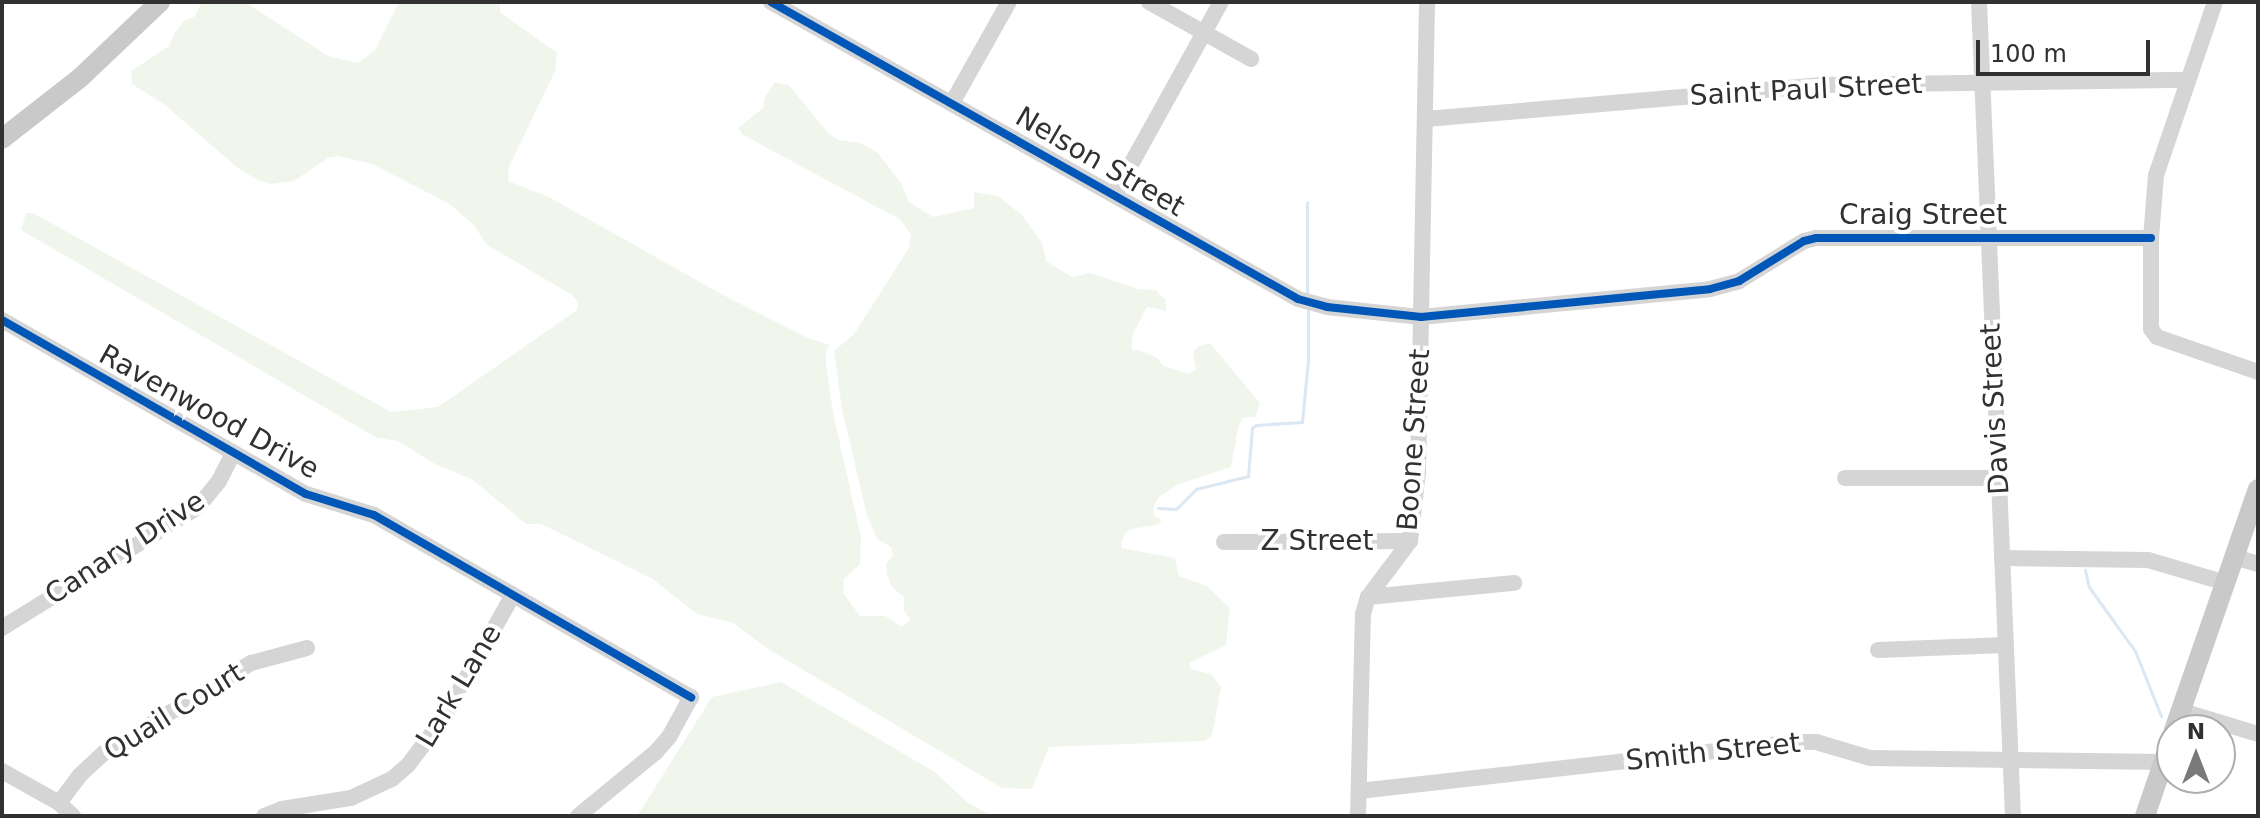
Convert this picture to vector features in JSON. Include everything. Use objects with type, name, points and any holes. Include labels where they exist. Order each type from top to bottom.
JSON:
[{"type":"main road","points":[[2,139],[81,77],[160,2]]},
{"type":"main road","points":[[2180,714],[2258,489]]},
{"type":"main road","points":[[2145,816],[2156,783]]},
{"type":"street","name":"Nelson Street","points":[[771,2],[1298,299],[1327,307],[1421,317]]},
{"type":"street","points":[[952,103],[1009,2]]},
{"type":"street","points":[[1149,2],[1251,59]]},
{"type":"street","points":[[1114,195],[1221,2]]},
{"type":"street","name":"Boone Street","points":[[1358,816],[1363,614],[1368,597],[1410,541],[1418,472],[1427,2]]},
{"type":"street","name":"Davis Street","points":[[1979,2],[1986,236],[2013,816]]},
{"type":"street","points":[[2215,2],[2156,175],[2151,238],[2151,329],[2157,337],[2258,372]]},
{"type":"street","name":"Saint Paul Street","points":[[1426,119],[1820,85],[2188,80]]},
{"type":"street","name":"Craig Street","points":[[1421,317],[1725,287],[1804,241],[1816,238],[2151,238]]},
{"type":"street","name":"Ravenwood Drive","points":[[2,320],[306,494],[374,515],[691,697],[669,737],[656,752],[578,816]]},
{"type":"street","name":"Canary Drive","points":[[2,628],[198,507],[219,481],[233,453]]},
{"type":"street","points":[[1845,478],[1998,478]]},
{"type":"street","name":"Z Street","points":[[1224,542],[1410,541]]},
{"type":"street","points":[[2235,557],[2258,564]]},
{"type":"street","points":[[2002,558],[2132,558],[2226,583]]},
{"type":"street","points":[[1368,597],[1514,583]]},
{"type":"street","name":"Lark Lane","points":[[264,816],[282,809],[361,794],[392,779],[408,765],[435,733],[513,595]]},
{"type":"street","points":[[1878,650],[2005,645]]},
{"type":"street","name":"Quail Court","points":[[59,803],[79,776],[104,753],[251,663],[307,648]]},
{"type":"street","points":[[2236,730],[2258,734]]},
{"type":"street","name":"Smith Street","points":[[1359,791],[1798,742],[1816,742],[1870,758],[2156,762]]},
{"type":"street","points":[[2,771],[59,803],[73,816]]},
{"type":"shaded area","points":[[202,2],[245,2],[328,56],[358,63],[375,50],[399,2],[500,2],[500,12],[557,53],[555,71],[509,167],[508,181],[549,197],[725,296],[808,338],[830,345],[826,351],[826,364],[833,413],[861,537],[860,564],[844,579],[843,593],[860,616],[885,616],[902,627],[910,620],[904,610],[904,597],[892,587],[887,574],[886,564],[893,555],[891,547],[877,539],[867,516],[842,409],[834,351],[854,334],[909,248],[911,235],[901,220],[743,135],[738,128],[763,108],[765,97],[775,82],[789,85],[828,133],[839,140],[861,143],[878,153],[901,183],[909,202],[933,217],[974,208],[974,192],[998,196],[1022,215],[1042,243],[1046,261],[1072,277],[1090,273],[1138,289],[1156,290],[1166,300],[1166,311],[1147,307],[1132,336],[1132,350],[1158,358],[1162,365],[1189,374],[1196,369],[1193,353],[1197,347],[1210,343],[1260,403],[1255,417],[1243,418],[1239,424],[1231,467],[1179,484],[1159,497],[1154,506],[1154,516],[1162,520],[1158,525],[1126,532],[1122,540],[1121,548],[1175,558],[1179,576],[1207,586],[1230,608],[1226,645],[1189,663],[1191,669],[1211,674],[1221,687],[1212,736],[1204,741],[1049,747],[1032,789],[1002,788],[768,649],[733,623],[697,614],[651,578],[541,524],[526,524],[473,480],[435,464],[398,441],[377,438],[21,230],[26,213],[33,213],[391,412],[438,407],[577,310],[578,302],[572,295],[487,245],[473,224],[448,203],[372,164],[338,156],[328,158],[294,181],[271,184],[260,181],[239,169],[165,105],[132,84],[131,71],[169,46],[175,32],[185,20],[194,17]]},
{"type":"shaded area","points":[[781,682],[935,772],[967,802],[992,816],[637,816],[712,697]]},
{"type":"waterway","points":[[1307,202],[1307,294]]},
{"type":"waterway","points":[[1158,508],[1176,509],[1196,489],[1248,476],[1252,428],[1256,425],[1302,422],[1308,360],[1308,306]]},
{"type":"waterway","points":[[2085,570],[2089,587],[2135,651],[2160,714]]},
{"type":"cycle path","points":[[771,2],[1298,299],[1327,307],[1421,317],[1710,289],[1739,281],[1804,241],[1816,238],[2151,238]]},
{"type":"cycle path","points":[[2,320],[306,494],[374,515],[691,697]]}]
